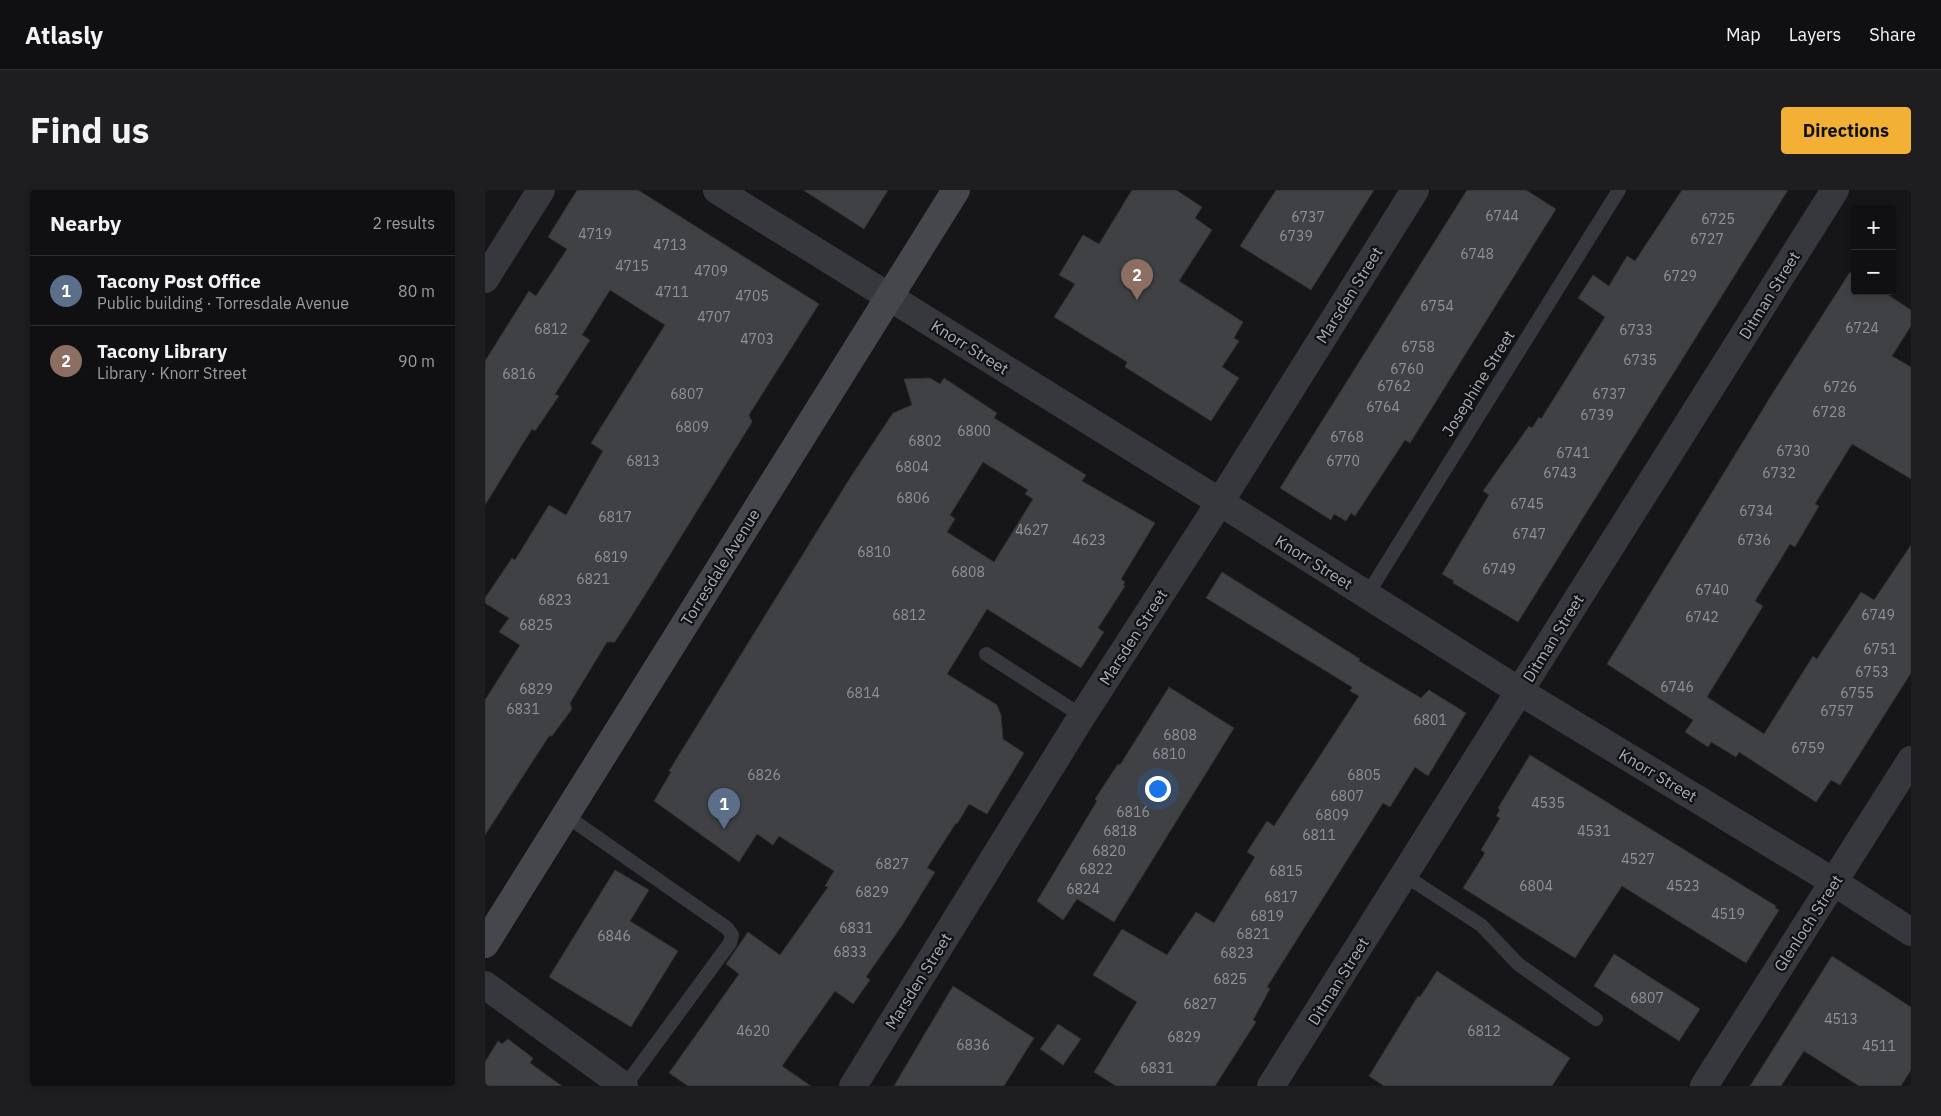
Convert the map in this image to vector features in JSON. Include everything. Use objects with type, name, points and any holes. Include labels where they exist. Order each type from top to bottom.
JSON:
[{"type":"street","points":[[485,279],[541,190]]},
{"type":"street","name":"Knorr Street","points":[[717,190],[1220,502],[1519,691],[1835,882],[1911,932]]},
{"type":"street","name":"Torresdale Avenue","points":[[485,944],[955,190]]},
{"type":"street","name":"Marsden Street","points":[[853,1086],[1082,716],[1220,502],[1415,190]]},
{"type":"street","name":"Ditman Street","points":[[1271,1086],[1835,190]]},
{"type":"street","name":"Glenloch Street","points":[[1704,1086],[1911,760]]},
{"type":"street","points":[[485,985],[624,1086]]},
{"type":"lane","name":"Josephine Street","points":[[1367,595],[1619,190]]},
{"type":"lane","points":[[986,654],[1082,716]]},
{"type":"lane","points":[[565,815],[727,928],[732,935],[730,943],[624,1086]]},
{"type":"lane","points":[[1404,875],[1481,926],[1518,964],[1595,1019]]},
{"type":"building","points":[[577,190],[638,190],[819,304],[749,415],[752,422],[650,587],[615,642],[607,642],[570,703],[572,709],[552,736],[549,736],[485,835],[485,700],[520,645],[499,632],[509,618],[485,603],[485,598],[512,558],[515,560],[549,505],[566,515],[603,451],[591,443],[665,325],[610,290],[582,335],[590,340],[555,394],[559,396],[535,431],[532,429],[485,505],[485,361],[529,291],[536,296],[567,249],[548,237]]},
{"type":"building","points":[[803,190],[888,190],[864,229]]},
{"type":"building","points":[[1132,190],[1176,190],[1202,207],[1195,218],[1212,230],[1179,281],[1243,322],[1234,338],[1239,341],[1222,367],[1239,378],[1211,421],[1125,367],[1127,362],[1054,317],[1075,284],[1059,275],[1083,235],[1099,244]]},
{"type":"building","points":[[1276,190],[1374,190],[1311,290],[1240,246]]},
{"type":"building","points":[[1467,190],[1526,190],[1556,209],[1410,443],[1405,440],[1355,516],[1351,513],[1346,521],[1334,514],[1331,520],[1280,488]]},
{"type":"building","points":[[1682,190],[1788,190],[1518,622],[1453,583],[1454,581],[1442,574],[1489,495],[1483,491],[1529,426],[1532,428],[1539,417],[1541,419],[1605,317],[1578,298],[1593,275],[1609,286],[1627,256],[1635,261]]},
{"type":"building","points":[[1850,272],[1851,295],[1888,295],[1911,310],[1911,326],[1892,356],[1911,367],[1911,479],[1852,444],[1815,504],[1819,506],[1795,547],[1790,544],[1755,601],[1763,606],[1707,697],[1764,734],[1813,656],[1817,659],[1861,592],[1874,600],[1911,545],[1911,673],[1840,785],[1831,780],[1816,802],[1739,752],[1736,757],[1711,742],[1708,747],[1685,732],[1693,720],[1607,664],[1774,391]]},
{"type":"building","points":[[930,378],[940,384],[944,378],[997,413],[994,418],[1086,475],[1082,481],[1155,523],[1121,579],[1125,582],[1123,585],[1125,586],[1098,628],[1104,632],[1081,668],[987,609],[947,674],[997,705],[1001,715],[1003,739],[1024,753],[987,814],[969,804],[956,823],[927,868],[935,872],[903,924],[866,977],[870,980],[853,1004],[835,991],[782,1066],[811,1086],[688,1086],[669,1073],[739,974],[726,964],[748,932],[780,955],[828,887],[825,886],[834,871],[779,836],[773,845],[757,834],[739,862],[654,801],[671,772],[669,771],[850,478],[893,413],[912,405],[904,379]],"holes":[[[983,462],[1028,490],[1025,494],[1033,499],[994,562],[947,532],[955,519],[950,515]]]},
{"type":"building","points":[[1222,572],[1360,659],[1359,661],[1421,698],[1429,690],[1466,713],[1428,776],[1415,767],[1390,807],[1383,803],[1267,987],[1270,989],[1253,1020],[1256,1022],[1215,1086],[1116,1086],[1094,1072],[1137,1002],[1093,975],[1122,929],[1167,955],[1196,912],[1214,923],[1255,857],[1247,852],[1267,821],[1274,826],[1359,696],[1350,691],[1352,687],[1206,598]]},
{"type":"building","points":[[1169,687],[1234,728],[1114,922],[1077,899],[1063,920],[1037,901],[1097,801],[1095,799],[1118,764],[1120,765]]},
{"type":"building","points":[[1530,755],[1776,906],[1775,908],[1779,910],[1746,963],[1622,886],[1575,958],[1463,888],[1485,853],[1481,850],[1500,818],[1496,816],[1500,810],[1498,808]]},
{"type":"building","points":[[615,870],[649,890],[630,921],[678,951],[631,1027],[549,977]]},
{"type":"building","points":[[1614,954],[1700,1009],[1679,1041],[1594,986]]},
{"type":"building","points":[[1832,956],[1911,1007],[1911,1070],[1901,1086],[1859,1086],[1804,1051],[1781,1086],[1750,1086]]},
{"type":"building","points":[[1437,971],[1570,1058],[1552,1086],[1384,1086],[1369,1076],[1418,996],[1420,997]]},
{"type":"building","points":[[953,986],[1034,1038],[1004,1086],[894,1086]]},
{"type":"building","points":[[1058,1024],[1081,1039],[1063,1065],[1040,1049]]},
{"type":"building","points":[[508,1039],[533,1058],[530,1063],[562,1086],[485,1086],[485,1062],[498,1041],[502,1044]]},
{"type":"place","name":"Tacony Library","points":[[1137,300]]},
{"type":"place","name":"Tacony Post Office","points":[[724,829]]}]
